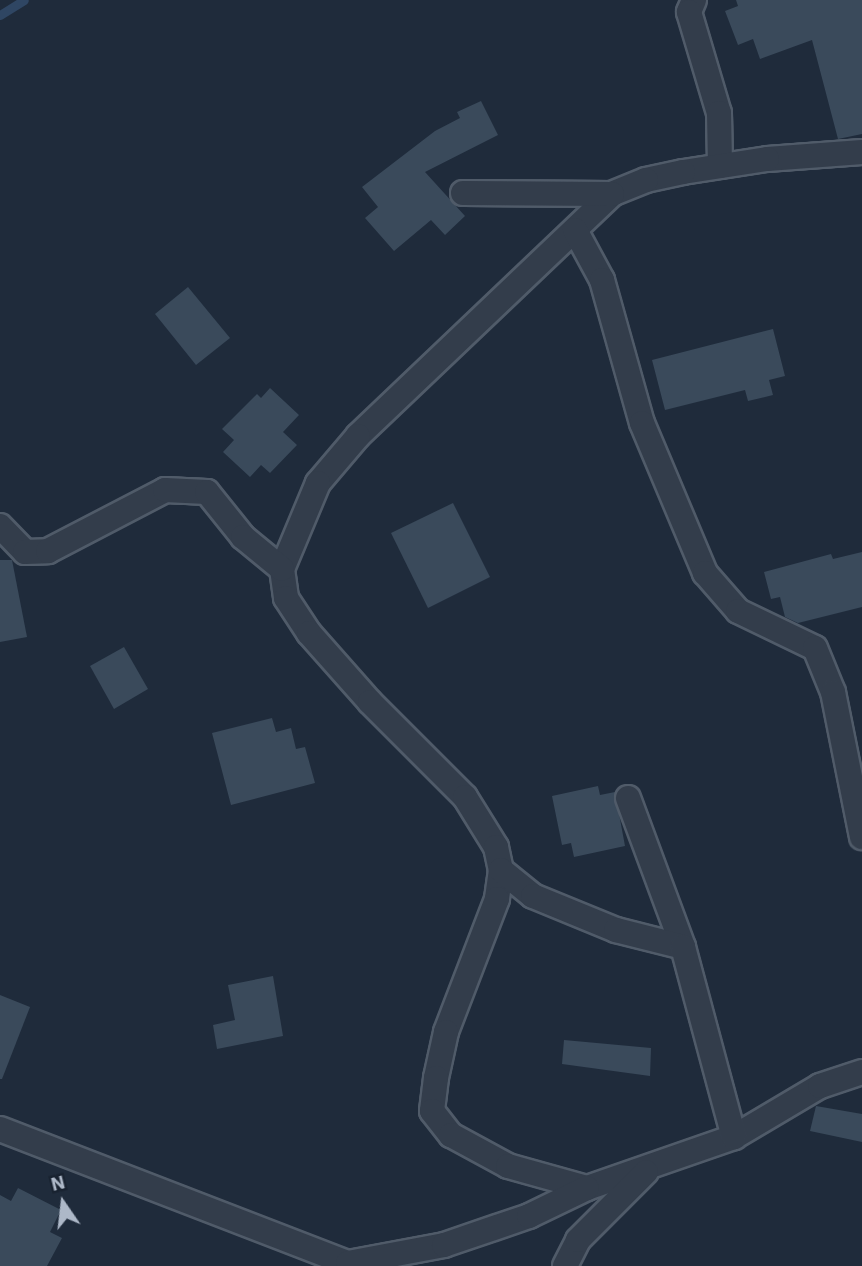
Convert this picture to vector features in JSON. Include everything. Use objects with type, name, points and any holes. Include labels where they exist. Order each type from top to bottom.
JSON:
[{"type":"street","points":[[694,0],[689,12],[719,113],[720,166]]},
{"type":"street","points":[[587,1188],[508,1166],[451,1135],[432,1111],[446,1032],[486,934],[501,870],[488,830],[465,797],[370,702],[309,633],[286,598],[282,569],[317,482],[358,436],[612,194],[646,180],[720,166],[862,152]]},
{"type":"street","points":[[463,193],[612,194]]},
{"type":"street","points":[[575,230],[602,280],[642,423],[705,573],[738,611],[816,649],[833,692],[862,836]]},
{"type":"street","points":[[0,526],[25,552],[48,551],[165,489],[207,492],[243,537],[282,569]]},
{"type":"street","points":[[628,798],[683,947],[734,1137]]},
{"type":"street","points":[[501,870],[533,897],[616,930],[683,947]]},
{"type":"street","points":[[0,1129],[348,1263],[444,1245],[529,1216],[587,1188],[647,1171],[734,1137],[820,1086],[862,1073]]},
{"type":"street","points":[[565,1266],[578,1240],[647,1171]]},
{"type":"building","points":[[736,0],[862,0],[862,134],[838,139],[812,40],[760,59],[753,39],[738,45],[725,11],[738,6]]},
{"type":"building","points":[[481,101],[498,135],[425,172],[465,216],[445,235],[431,220],[394,251],[365,218],[378,207],[362,187],[435,131],[460,118],[457,112]]},
{"type":"building","points":[[188,287],[230,338],[196,365],[155,314]]},
{"type":"building","points":[[773,329],[785,376],[769,380],[773,395],[748,401],[745,390],[665,410],[652,360]]},
{"type":"building","points":[[270,388],[299,415],[283,432],[297,445],[270,473],[261,465],[250,477],[223,452],[234,440],[222,429],[257,394],[261,398]]},
{"type":"building","points":[[453,503],[490,577],[428,608],[391,533]]},
{"type":"building","points":[[862,552],[862,607],[798,623],[785,617],[780,597],[771,599],[764,572],[831,554],[833,559]]},
{"type":"building","points":[[0,560],[12,560],[27,637],[0,642]]},
{"type":"building","points":[[124,647],[148,689],[114,709],[90,666]]},
{"type":"building","points":[[272,718],[276,732],[291,728],[296,749],[305,747],[315,783],[231,805],[212,733]]},
{"type":"building","points":[[598,786],[600,795],[615,792],[625,846],[574,857],[571,843],[562,845],[552,796]]},
{"type":"building","points":[[273,976],[283,1036],[217,1049],[213,1025],[235,1020],[228,985]]},
{"type":"building","points":[[0,995],[30,1007],[2,1079],[0,1079]]},
{"type":"building","points":[[564,1040],[651,1048],[650,1076],[562,1064]]},
{"type":"building","points":[[816,1106],[862,1114],[862,1142],[810,1131]]},
{"type":"building","points":[[18,1188],[61,1210],[50,1232],[62,1238],[47,1266],[0,1266],[0,1195],[11,1201]]},
{"type":"waterway","points":[[0,15],[24,0]]}]
